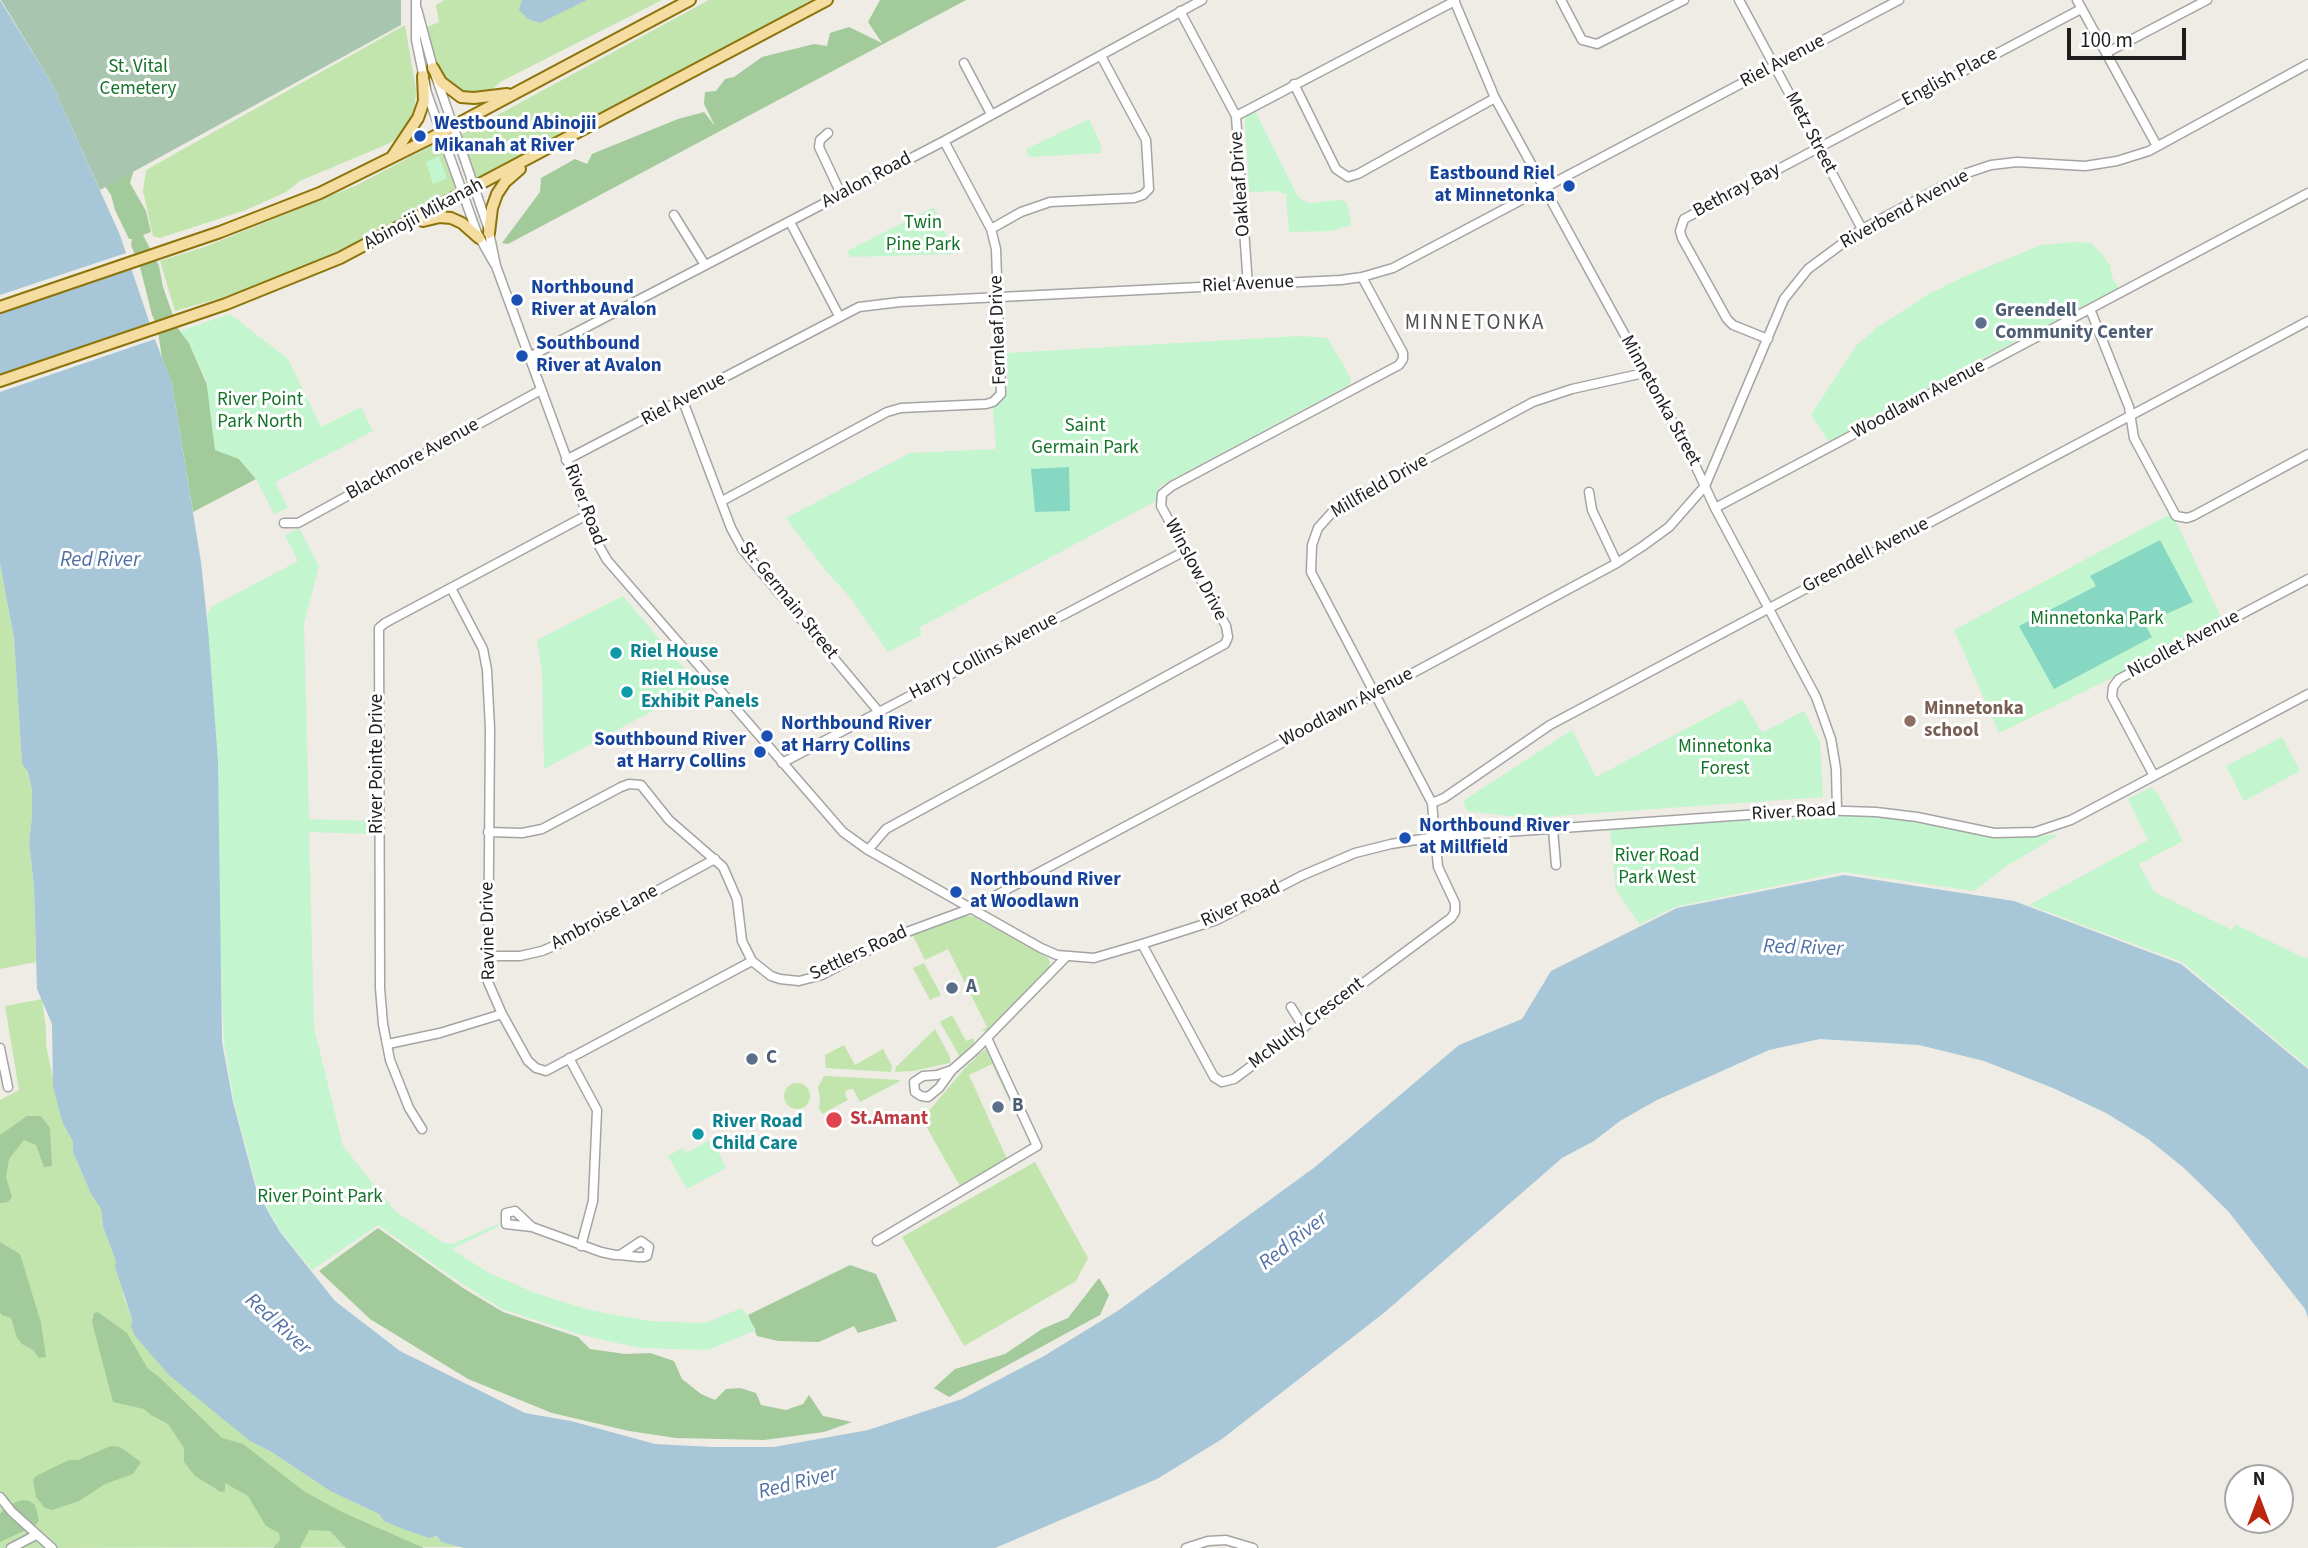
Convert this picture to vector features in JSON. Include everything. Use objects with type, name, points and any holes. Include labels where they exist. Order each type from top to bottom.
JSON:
[{"type":"main road","points":[[0,307],[202,238],[320,193],[390,159],[690,0]]},
{"type":"main road","name":"Abinojii Mikanah","points":[[0,380],[226,304],[309,272],[397,230],[827,0]]},
{"type":"main road","points":[[390,159],[418,118],[424,101],[428,72],[461,97],[474,98],[517,92]]},
{"type":"main road","points":[[397,230],[440,217],[463,223],[484,235],[497,194],[505,182],[535,156]]},
{"type":"street","name":"Avalon Road","points":[[529,357],[944,141],[1202,0]]},
{"type":"street","points":[[1236,116],[1455,0]]},
{"type":"street","name":"Minnetonka Street","points":[[1455,0],[1495,98],[1705,486],[1815,697],[1831,739],[1836,769],[1837,810]]},
{"type":"street","points":[[1561,0],[1582,40],[1597,44],[1684,0]]},
{"type":"street","name":"Metz Street","points":[[1739,0],[1862,229]]},
{"type":"street","name":"Riel Avenue","points":[[566,460],[859,307],[880,303],[1248,286],[1362,277],[1392,268],[1899,0]]},
{"type":"street","points":[[2077,0],[2157,146]]},
{"type":"street","points":[[2106,53],[2207,0]]},
{"type":"street","name":"River Road","points":[[417,4],[441,132],[468,191],[484,235]]},
{"type":"street","name":"English Place","points":[[1818,148],[2081,9]]},
{"type":"street","name":"Oakleaf Drive","points":[[1180,11],[1236,116],[1248,286]]},
{"type":"street","points":[[992,229],[1021,212],[1050,202],[1134,198],[1149,189],[1146,140],[1101,56]]},
{"type":"street","points":[[964,63],[991,114]]},
{"type":"street","name":"Riverbend Avenue","points":[[1705,486],[1784,299],[1808,269],[1862,229],[1966,173],[1991,164],[2017,162],[2085,166],[2117,161],[2157,146],[2308,64]]},
{"type":"street","name":"River Road","points":[[428,72],[453,126],[468,191],[566,460],[598,544],[607,560],[843,832],[868,850],[1041,948],[1066,957],[1094,958],[1217,920],[1301,876],[1355,853],[1435,837],[1837,810],[1917,817],[1994,833],[2035,832],[2071,820],[2308,694]]},
{"type":"street","points":[[1294,84],[1336,169],[1348,177],[1495,98]]},
{"type":"street","points":[[828,134],[820,140],[819,147],[841,194]]},
{"type":"street","name":"Fernleaf Drive","points":[[722,501],[887,412],[901,408],[986,404],[1001,394],[1003,386],[996,249],[992,229],[944,141]]},
{"type":"street","name":"Bethray Bay","points":[[1769,339],[1734,325],[1727,319],[1682,238],[1681,224],[1684,219],[1818,148]]},
{"type":"street","name":"Woodlawn Avenue","points":[[1715,508],[2308,193]]},
{"type":"street","points":[[674,215],[705,265]]},
{"type":"street","points":[[790,222],[839,317]]},
{"type":"street","name":"Winslow Drive","points":[[868,850],[886,829],[1225,644],[1228,637],[1226,626],[1161,506],[1162,494],[1399,365],[1403,353],[1362,277]]},
{"type":"street","points":[[2090,309],[2129,407],[2133,438],[2171,511],[2181,518],[2193,516],[2308,454]]},
{"type":"street","name":"Greendell Avenue","points":[[1432,803],[1444,798],[1550,725],[2308,321]]},
{"type":"street","name":"Millfield Drive","points":[[1435,837],[1432,803],[1311,572],[1312,545],[1318,528],[1336,508],[1534,402],[1572,389],[1644,373]]},
{"type":"street","name":"Blackmore Avenue","points":[[284,523],[298,523],[541,390]]},
{"type":"street","name":"St. Germain Street","points":[[683,401],[731,528],[743,550],[879,712]]},
{"type":"street","name":"Woodlawn Avenue","points":[[972,908],[1617,563],[1669,527],[1705,486]]},
{"type":"street","points":[[1589,492],[1592,510],[1617,563]]},
{"type":"street","name":"River Pointe Drive","points":[[422,1129],[409,1108],[390,1060],[383,1024],[380,988],[379,628],[587,515]]},
{"type":"street","name":"Harry Collins Avenue","points":[[782,763],[1185,551]]},
{"type":"street","name":"Nicollet Avenue","points":[[2154,776],[2112,698],[2113,687],[2119,679],[2308,579]]},
{"type":"street","name":"Ravine Drive","points":[[451,588],[482,649],[487,670],[490,729],[488,982],[528,1061],[536,1068],[546,1071],[752,961]]},
{"type":"street","points":[[488,832],[522,833],[542,829],[621,787],[634,784],[646,789],[669,820],[723,867],[738,906],[742,941],[752,961]]},
{"type":"street","points":[[1553,829],[1556,865]]},
{"type":"street","name":"McNulty Crescent","points":[[1142,944],[1217,1080],[1234,1079],[1451,918],[1455,912],[1455,903],[1438,867],[1435,837]]},
{"type":"street","name":"Ambroise Lane","points":[[488,957],[520,956],[552,946],[715,859]]},
{"type":"street","name":"Settlers Road","points":[[752,961],[771,976],[806,980],[822,975],[896,936],[972,908]]},
{"type":"street","points":[[952,1070],[923,1076],[914,1082],[915,1092],[928,1097],[939,1088],[952,1070],[1066,957]]},
{"type":"street","points":[[1291,1007],[1303,1026]]},
{"type":"street","points":[[388,1044],[440,1033],[502,1014]]},
{"type":"street","points":[[877,1241],[1037,1146],[987,1038]]},
{"type":"street","points":[[0,1048],[8,1087]]},
{"type":"street","points":[[569,1058],[597,1110],[593,1201],[581,1246]]},
{"type":"street","points":[[532,1227],[581,1246],[620,1255]]},
{"type":"street","points":[[0,1497],[52,1548]]},
{"type":"street","points":[[11,1548],[36,1535]]},
{"type":"street","points":[[1186,1548],[1208,1541],[1226,1540],[1248,1546]]},
{"type":"green space","name":"St. Vital Cemetery","points":[[1,0],[401,0],[401,25],[100,190],[52,84]]},
{"type":"green space","points":[[445,0],[662,0],[500,82],[492,90],[480,94],[465,94],[445,82],[433,58],[426,31],[427,27],[439,22],[436,5]]},
{"type":"green space","points":[[709,0],[811,0],[674,77],[478,181],[459,136]]},
{"type":"green space","points":[[880,0],[966,0],[508,244],[502,243],[540,192],[541,178],[575,159],[587,164],[592,154],[678,119],[704,112],[715,126],[704,104],[705,92],[716,91],[725,79],[734,77],[762,57],[814,44],[827,46],[830,33],[849,27],[882,43],[868,22]]},
{"type":"green space","points":[[405,25],[416,90],[414,115],[403,134],[390,143],[300,181],[286,192],[246,210],[160,238],[153,236],[143,191],[146,170]]},
{"type":"green space","points":[[1255,111],[1298,197],[1308,203],[1341,200],[1347,203],[1351,225],[1332,231],[1289,232],[1286,194],[1276,191],[1249,192],[1245,120]]},
{"type":"green space","points":[[1089,119],[1101,145],[1101,153],[1029,157],[1026,149]]},
{"type":"green space","points":[[439,142],[457,189],[350,246],[249,290],[175,311],[160,261],[207,246],[355,186]]},
{"type":"green space","points":[[439,156],[447,178],[433,184],[426,162]]},
{"type":"green space","points":[[135,166],[130,183],[146,211],[151,232],[143,235],[159,266],[163,287],[177,327],[189,343],[239,459],[256,479],[193,512],[172,384],[162,358],[157,325],[131,245],[132,239],[129,239],[111,195],[104,185]]},
{"type":"green space","name":"Twin Pine Park","points":[[934,207],[954,254],[850,257],[847,251]]},
{"type":"green space","points":[[2091,243],[2102,254],[2110,265],[2112,277],[2119,288],[1829,442],[1811,415],[1857,345],[1878,327],[1929,294],[1961,278],[2041,245]]},
{"type":"green space","name":"River Point Park North","points":[[230,314],[288,359],[321,427],[361,407],[373,431],[275,482],[288,508],[274,514],[256,479],[239,459],[215,450],[206,379],[189,343],[180,331]]},
{"type":"green space","name":"Saint Germain Park","points":[[1300,336],[1327,338],[1345,367],[1351,381],[1349,385],[1160,486],[1156,501],[920,627],[921,635],[888,652],[849,596],[786,518],[910,453],[996,449],[993,406],[1004,399],[1007,388],[1007,353]]},
{"type":"green space","points":[[1069,467],[1070,511],[1035,512],[1031,469]]},
{"type":"green space","name":"Minnetonka Park","points":[[2172,513],[2221,617],[2120,674],[1999,733],[1954,630]]},
{"type":"green space","name":"River Point Park","points":[[299,528],[319,566],[304,624],[309,819],[368,821],[368,834],[309,832],[314,1028],[343,1146],[395,1211],[444,1243],[452,1244],[498,1224],[499,1226],[452,1249],[487,1272],[535,1293],[589,1310],[650,1321],[705,1323],[742,1308],[756,1330],[708,1350],[640,1348],[582,1335],[502,1309],[378,1225],[312,1270],[281,1232],[258,1191],[234,1102],[224,1042],[207,617],[211,607],[298,561],[285,535]]},
{"type":"green space","points":[[2160,540],[2193,602],[2155,619],[2142,619],[2152,637],[2054,689],[2019,626],[2096,586],[2090,576]]},
{"type":"green space","points":[[0,564],[14,638],[22,764],[28,772],[32,790],[29,842],[34,887],[36,962],[0,969]]},
{"type":"green space","points":[[623,596],[699,686],[544,769],[542,670],[537,640]]},
{"type":"green space","name":"Minnetonka Forest","points":[[1742,699],[1762,733],[1804,711],[1820,742],[1823,797],[1528,818],[1467,811],[1463,801],[1572,730],[1596,777]]},
{"type":"green space","points":[[2282,737],[2300,771],[2244,801],[2226,766]]},
{"type":"green space","points":[[2151,787],[2158,794],[2183,841],[2139,864],[2154,892],[2232,930],[2235,924],[2306,959],[2308,957],[2308,1067],[2182,962],[2029,905],[2148,840],[2128,799]]},
{"type":"green space","name":"River Road Park West","points":[[1817,814],[1871,815],[1912,820],[1992,836],[2059,835],[2008,865],[1974,891],[1843,872],[1675,907],[1640,924],[1616,890],[1610,829]]},
{"type":"green space","points":[[965,916],[973,916],[1048,958],[1050,962],[1049,970],[987,1032],[982,1030],[987,1027],[948,949],[925,960],[912,934]]},
{"type":"green space","points":[[924,963],[941,995],[930,1000],[913,968]]},
{"type":"green space","points":[[42,999],[46,1045],[63,1124],[73,1142],[73,1152],[91,1194],[101,1209],[103,1227],[116,1261],[124,1298],[132,1319],[131,1327],[250,1441],[270,1451],[330,1491],[379,1514],[384,1521],[429,1538],[437,1536],[441,1542],[462,1547],[0,1548],[0,1100],[19,1090],[5,1006]]},
{"type":"green space","points":[[952,1015],[966,1041],[974,1038],[974,1046],[960,1057],[940,1022]]},
{"type":"green space","points":[[935,1029],[950,1057],[950,1063],[895,1072],[896,1067]]},
{"type":"green space","points":[[844,1045],[855,1065],[883,1049],[892,1066],[891,1072],[826,1068],[825,1055]]},
{"type":"green space","points":[[986,1048],[1011,1099],[1010,1102],[992,1064],[969,1075],[1007,1159],[961,1188],[922,1119],[965,1068]]},
{"type":"green space","points":[[824,1076],[900,1081],[860,1102],[853,1089],[846,1090],[848,1100],[822,1114],[818,1087]]},
{"type":"green space","points":[[797,1083],[806,1087],[810,1096],[806,1105],[797,1109],[788,1105],[784,1096],[788,1087]]},
{"type":"green space","points":[[27,1116],[41,1116],[50,1128],[52,1166],[44,1167],[36,1145],[24,1140],[9,1159],[6,1177],[12,1197],[8,1202],[0,1203],[0,1135]]},
{"type":"green space","points":[[712,1139],[726,1168],[687,1189],[668,1156],[683,1148],[686,1153]]},
{"type":"green space","points":[[1035,1162],[1088,1258],[1076,1281],[964,1346],[902,1237]]},
{"type":"green space","points":[[378,1228],[463,1288],[503,1312],[578,1337],[590,1349],[625,1354],[650,1353],[674,1361],[682,1379],[701,1394],[715,1400],[726,1389],[740,1388],[756,1393],[761,1405],[786,1410],[803,1404],[809,1395],[823,1416],[852,1422],[824,1432],[764,1440],[676,1438],[629,1431],[552,1413],[468,1379],[370,1319],[319,1271]]},
{"type":"green space","points":[[0,1242],[20,1254],[41,1323],[46,1357],[39,1358],[33,1350],[22,1344],[17,1338],[11,1318],[0,1312]]},
{"type":"green space","points":[[850,1265],[876,1274],[897,1321],[858,1333],[854,1326],[819,1342],[778,1341],[757,1336],[748,1315]]},
{"type":"green space","points":[[1099,1278],[1109,1295],[1100,1315],[949,1397],[934,1388],[955,1369],[1005,1354],[1042,1329],[1068,1318]]},
{"type":"green space","points":[[98,1312],[127,1333],[148,1369],[222,1438],[243,1444],[305,1492],[344,1513],[424,1548],[346,1548],[330,1531],[309,1530],[300,1548],[273,1548],[280,1540],[279,1533],[266,1526],[248,1496],[225,1483],[225,1491],[221,1492],[195,1476],[184,1462],[184,1448],[168,1424],[144,1409],[113,1402],[92,1322],[94,1313]]},
{"type":"green space","points":[[111,1446],[120,1447],[141,1462],[133,1474],[105,1484],[79,1501],[52,1510],[45,1508],[36,1497],[33,1479],[38,1475],[69,1460],[78,1460]]},
{"type":"green space","points":[[22,1500],[35,1505],[39,1520],[35,1526],[0,1542],[0,1514],[6,1506]]},
{"type":"water","name":"Red River","points":[[0,0],[52,84],[120,235],[172,384],[201,562],[208,629],[218,761],[222,1042],[233,1102],[257,1192],[280,1232],[335,1301],[400,1351],[525,1413],[571,1421],[655,1444],[774,1447],[868,1430],[962,1399],[1044,1356],[1119,1310],[1315,1167],[1459,1045],[1522,1019],[1551,971],[1677,908],[1844,875],[2014,901],[2181,964],[2308,1069],[2308,1318],[2305,1309],[2228,1211],[2184,1168],[2148,1139],[2106,1113],[2053,1088],[1984,1061],[1919,1045],[1820,1039],[1769,1050],[1657,1100],[1620,1121],[1594,1141],[1562,1158],[1385,1312],[1222,1439],[1157,1479],[995,1548],[464,1548],[441,1542],[437,1536],[429,1538],[384,1521],[379,1514],[330,1491],[270,1451],[250,1441],[169,1375],[135,1336],[115,1267],[116,1261],[103,1227],[101,1209],[91,1194],[73,1152],[73,1142],[63,1124],[53,1087],[52,1024],[37,989],[34,887],[29,842],[32,790],[28,772],[22,764],[14,638],[0,564]]},
{"type":"water","points":[[522,0],[587,0],[540,23],[528,19],[519,10]]},
{"type":"pier","points":[[129,252],[134,267],[0,313],[0,295]]},
{"type":"pier","points":[[152,322],[158,338],[0,392],[0,374]]},
{"type":"place","name":"Westbound Abinojii Mikanah at River","points":[[420,136]]},
{"type":"place","name":"Eastbound Riel at Minnetonka","points":[[1569,186]]},
{"type":"place","name":"Northbound River at Avalon","points":[[517,300]]},
{"type":"place","name":"Greendell Community Center","points":[[1981,323]]},
{"type":"place","name":"Southbound River at Avalon","points":[[522,356]]},
{"type":"place","name":"Riel House","points":[[616,653]]},
{"type":"place","name":"Riel House Exhibit Panels","points":[[627,692]]},
{"type":"place","name":"Minnetonka school","points":[[1910,721]]},
{"type":"place","name":"Northbound River at Harry Collins","points":[[767,736]]},
{"type":"place","name":"Southbound River at Harry Collins","points":[[760,752]]},
{"type":"place","name":"Northbound River at Millfield","points":[[1405,838]]},
{"type":"place","name":"Northbound River at Woodlawn","points":[[956,892]]},
{"type":"place","name":"A","points":[[952,988]]},
{"type":"place","name":"C","points":[[752,1059]]},
{"type":"place","name":"B","points":[[998,1107]]},
{"type":"place","name":"St.Amant","points":[[834,1120]]},
{"type":"place","name":"River Road Child Care","points":[[698,1134]]},
{"type":"district","name":"MINNETONKA","points":[[1475,324]]}]
